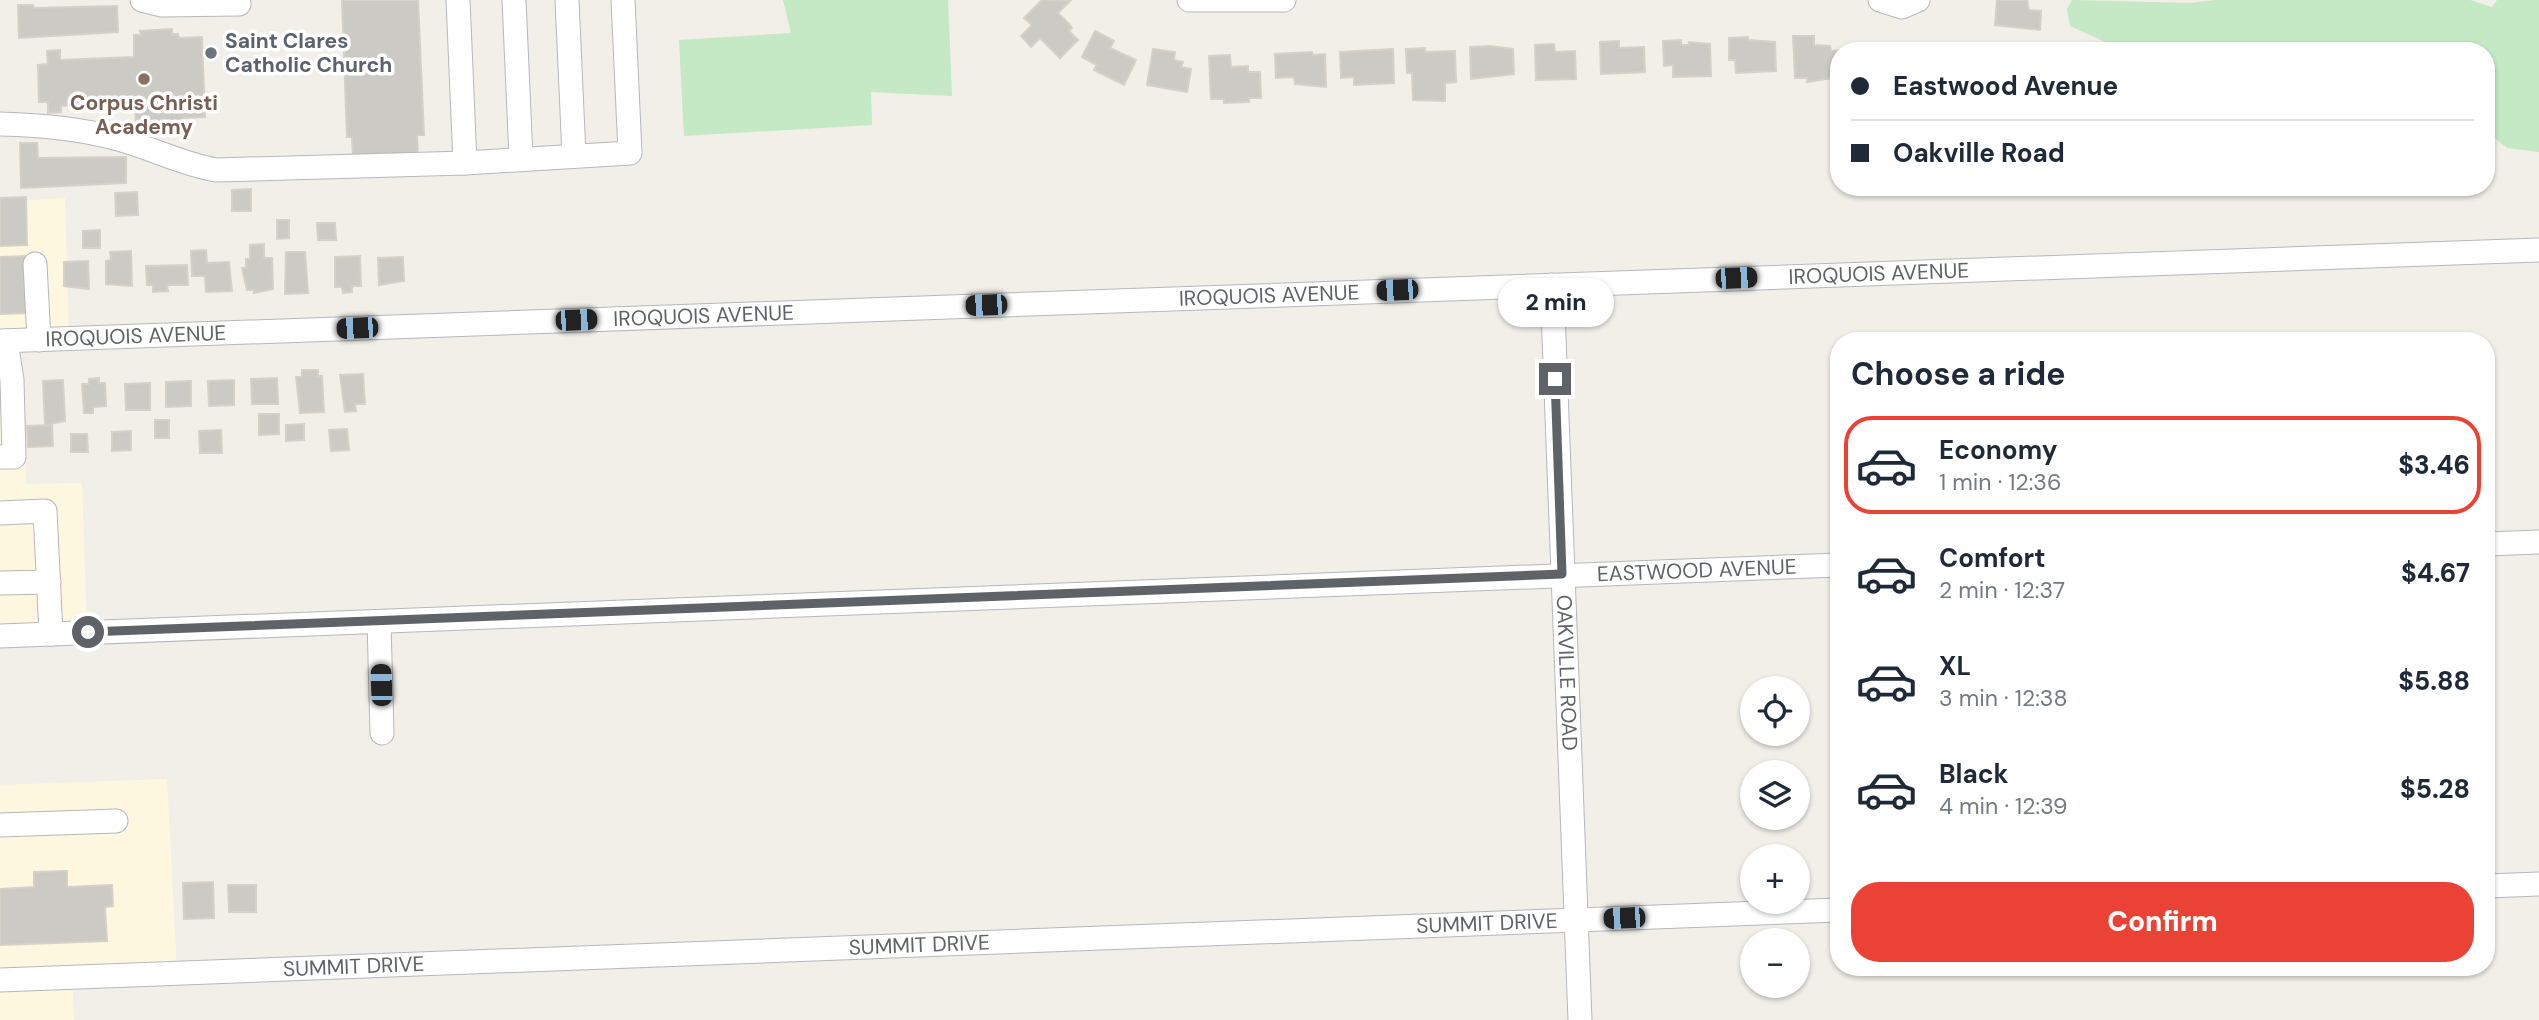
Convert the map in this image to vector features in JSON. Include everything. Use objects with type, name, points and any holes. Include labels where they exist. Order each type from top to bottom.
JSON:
[{"type":"street","points":[[142,0],[162,5],[239,4]]},
{"type":"street","points":[[458,0],[465,163]]},
{"type":"street","points":[[514,0],[521,158]]},
{"type":"street","points":[[567,0],[574,156]]},
{"type":"street","points":[[0,124],[75,128],[121,139],[186,165],[244,170],[465,163],[630,153],[624,0]]},
{"type":"street","points":[[1189,0],[1284,0]]},
{"type":"street","points":[[1880,0],[1902,7],[1918,0]]},
{"type":"street","name":"IROQUOIS AVENUE","points":[[4,347],[38,340],[2539,250]]},
{"type":"street","points":[[35,264],[38,340]]},
{"type":"street","name":"OAKVILLE ROAD","points":[[1552,285],[1580,1020]]},
{"type":"street","points":[[0,442],[6,429],[4,347]]},
{"type":"street","points":[[0,457],[14,457],[12,380],[4,347]]},
{"type":"street","points":[[0,513],[46,511],[51,634]]},
{"type":"street","points":[[2495,544],[2539,542]]},
{"type":"street","name":"EASTWOOD AVENUE","points":[[0,636],[1830,565]]},
{"type":"street","points":[[0,583],[49,582]]},
{"type":"street","points":[[379,622],[382,733]]},
{"type":"street","points":[[0,825],[116,821]]},
{"type":"street","points":[[2495,886],[2539,884]]},
{"type":"street","name":"SUMMIT DRIVE","points":[[0,980],[1830,910]]},
{"type":"shaded area","points":[[65,198],[69,339],[21,341],[26,484],[82,483],[87,632],[0,636],[0,202]]},
{"type":"shaded area","points":[[167,779],[177,973],[72,978],[74,1020],[0,1020],[0,785]]},
{"type":"green space","points":[[783,0],[948,0],[952,96],[871,92],[872,125],[684,136],[679,40],[791,33]]},
{"type":"green space","points":[[2072,0],[2189,3],[2216,0],[2470,0],[2492,7],[2497,0],[2539,0],[2539,152],[2507,148],[2495,138],[2495,42],[2105,42],[2070,26],[2067,9]]},
{"type":"building","points":[[342,0],[418,0],[424,135],[417,135],[418,156],[353,158],[352,137],[347,137]]},
{"type":"building","points":[[1042,0],[1070,1],[1058,13],[1072,28],[1069,31],[1078,40],[1060,58],[1040,38],[1031,47],[1021,36],[1032,25],[1024,18]]},
{"type":"building","points":[[1997,0],[2027,0],[2029,10],[2041,11],[2040,30],[1995,25]]},
{"type":"building","points":[[18,5],[33,5],[34,8],[117,6],[118,32],[19,38]]},
{"type":"building","points":[[172,29],[172,34],[178,34],[179,38],[202,37],[205,117],[182,118],[182,123],[176,123],[177,128],[141,130],[141,125],[136,125],[135,103],[61,106],[61,112],[48,113],[48,102],[39,102],[38,65],[48,64],[47,51],[60,50],[60,60],[134,57],[134,35],[141,35],[140,31]]},
{"type":"building","points":[[1095,31],[1114,41],[1110,48],[1136,60],[1124,85],[1094,70],[1097,65],[1082,57]]},
{"type":"building","points":[[1793,36],[1814,36],[1814,45],[1830,46],[1830,78],[1807,82],[1807,78],[1795,78]]},
{"type":"building","points":[[1748,37],[1748,40],[1775,42],[1776,71],[1736,73],[1735,60],[1729,60],[1729,38]]},
{"type":"building","points":[[1681,40],[1681,45],[1689,45],[1689,42],[1710,44],[1711,76],[1673,77],[1673,65],[1664,66],[1663,41]]},
{"type":"building","points":[[1619,41],[1619,48],[1644,47],[1645,72],[1601,74],[1600,42]]},
{"type":"building","points":[[1554,44],[1555,52],[1575,51],[1576,79],[1536,80],[1535,45]]},
{"type":"building","points":[[1470,47],[1513,49],[1514,74],[1471,79]]},
{"type":"building","points":[[1425,48],[1425,52],[1455,51],[1456,82],[1445,83],[1445,101],[1413,100],[1412,73],[1407,73],[1406,49]]},
{"type":"building","points":[[1153,49],[1175,52],[1174,60],[1183,62],[1181,67],[1191,69],[1187,92],[1147,85]]},
{"type":"building","points":[[1393,49],[1394,83],[1354,85],[1354,77],[1341,78],[1340,52]]},
{"type":"building","points":[[1312,52],[1313,55],[1325,54],[1326,87],[1295,84],[1294,77],[1276,78],[1275,54]]},
{"type":"building","points":[[1230,55],[1231,67],[1248,66],[1248,72],[1260,72],[1261,98],[1249,98],[1249,102],[1224,103],[1224,99],[1211,99],[1209,56]]},
{"type":"building","points":[[20,143],[37,143],[38,158],[126,157],[126,183],[21,188]]},
{"type":"building","points":[[251,189],[251,211],[232,211],[232,190]]},
{"type":"building","points":[[137,192],[138,215],[116,216],[115,193]]},
{"type":"building","points":[[26,197],[27,245],[0,246],[0,198]]},
{"type":"building","points":[[277,220],[289,220],[289,238],[277,239]]},
{"type":"building","points":[[317,223],[335,223],[336,240],[318,240]]},
{"type":"building","points":[[100,230],[100,248],[83,248],[83,231]]},
{"type":"building","points":[[264,244],[264,258],[272,258],[273,289],[254,293],[254,290],[247,290],[242,268],[246,268],[246,259],[250,259],[250,245]]},
{"type":"building","points":[[206,250],[207,263],[229,262],[232,291],[206,292],[205,276],[192,276],[191,251]]},
{"type":"building","points":[[131,251],[132,286],[106,284],[106,261],[111,260],[110,252]]},
{"type":"building","points":[[286,252],[305,252],[308,293],[285,294]]},
{"type":"building","points":[[26,256],[29,313],[0,314],[0,257]]},
{"type":"building","points":[[360,256],[361,286],[352,286],[352,292],[343,293],[342,287],[335,287],[335,257]]},
{"type":"building","points":[[403,257],[404,281],[379,285],[378,258]]},
{"type":"building","points":[[88,261],[89,289],[64,286],[64,262]]},
{"type":"building","points":[[187,265],[188,285],[167,285],[168,291],[153,292],[153,285],[147,285],[146,266]]},
{"type":"building","points":[[302,370],[318,370],[318,376],[322,376],[324,412],[300,413],[296,377],[302,377]]},
{"type":"building","points":[[363,374],[365,404],[355,404],[356,411],[345,412],[340,375]]},
{"type":"building","points":[[99,378],[99,383],[105,383],[106,406],[93,407],[93,413],[84,413],[82,384],[89,384],[89,379]]},
{"type":"building","points":[[277,378],[278,404],[252,404],[251,379]]},
{"type":"building","points":[[63,380],[65,421],[45,425],[43,381]]},
{"type":"building","points":[[234,380],[234,405],[209,406],[208,381]]},
{"type":"building","points":[[191,381],[191,406],[166,407],[166,382]]},
{"type":"building","points":[[150,383],[150,410],[126,410],[125,384]]},
{"type":"building","points":[[259,414],[279,414],[279,434],[259,435]]},
{"type":"building","points":[[155,420],[169,420],[169,438],[155,438]]},
{"type":"building","points":[[304,424],[304,440],[286,441],[286,425]]},
{"type":"building","points":[[52,425],[53,446],[28,447],[27,426]]},
{"type":"building","points":[[347,429],[349,450],[331,451],[329,430]]},
{"type":"building","points":[[221,430],[222,453],[200,453],[199,431]]},
{"type":"building","points":[[131,431],[131,450],[112,451],[112,432]]},
{"type":"building","points":[[71,434],[87,434],[88,452],[71,452]]},
{"type":"building","points":[[67,871],[67,887],[112,885],[113,906],[105,907],[107,941],[0,945],[0,889],[34,887],[34,872]]},
{"type":"building","points":[[213,882],[214,918],[184,919],[183,883]]},
{"type":"building","points":[[228,885],[256,885],[256,912],[229,912]]},
{"type":"place","name":"Saint Clares Catholic Church","points":[[211,53]]},
{"type":"place","name":"Corpus Christi Academy","points":[[144,79]]},
{"type":"route","points":[[88,632],[1562,574],[1555,379]]}]
